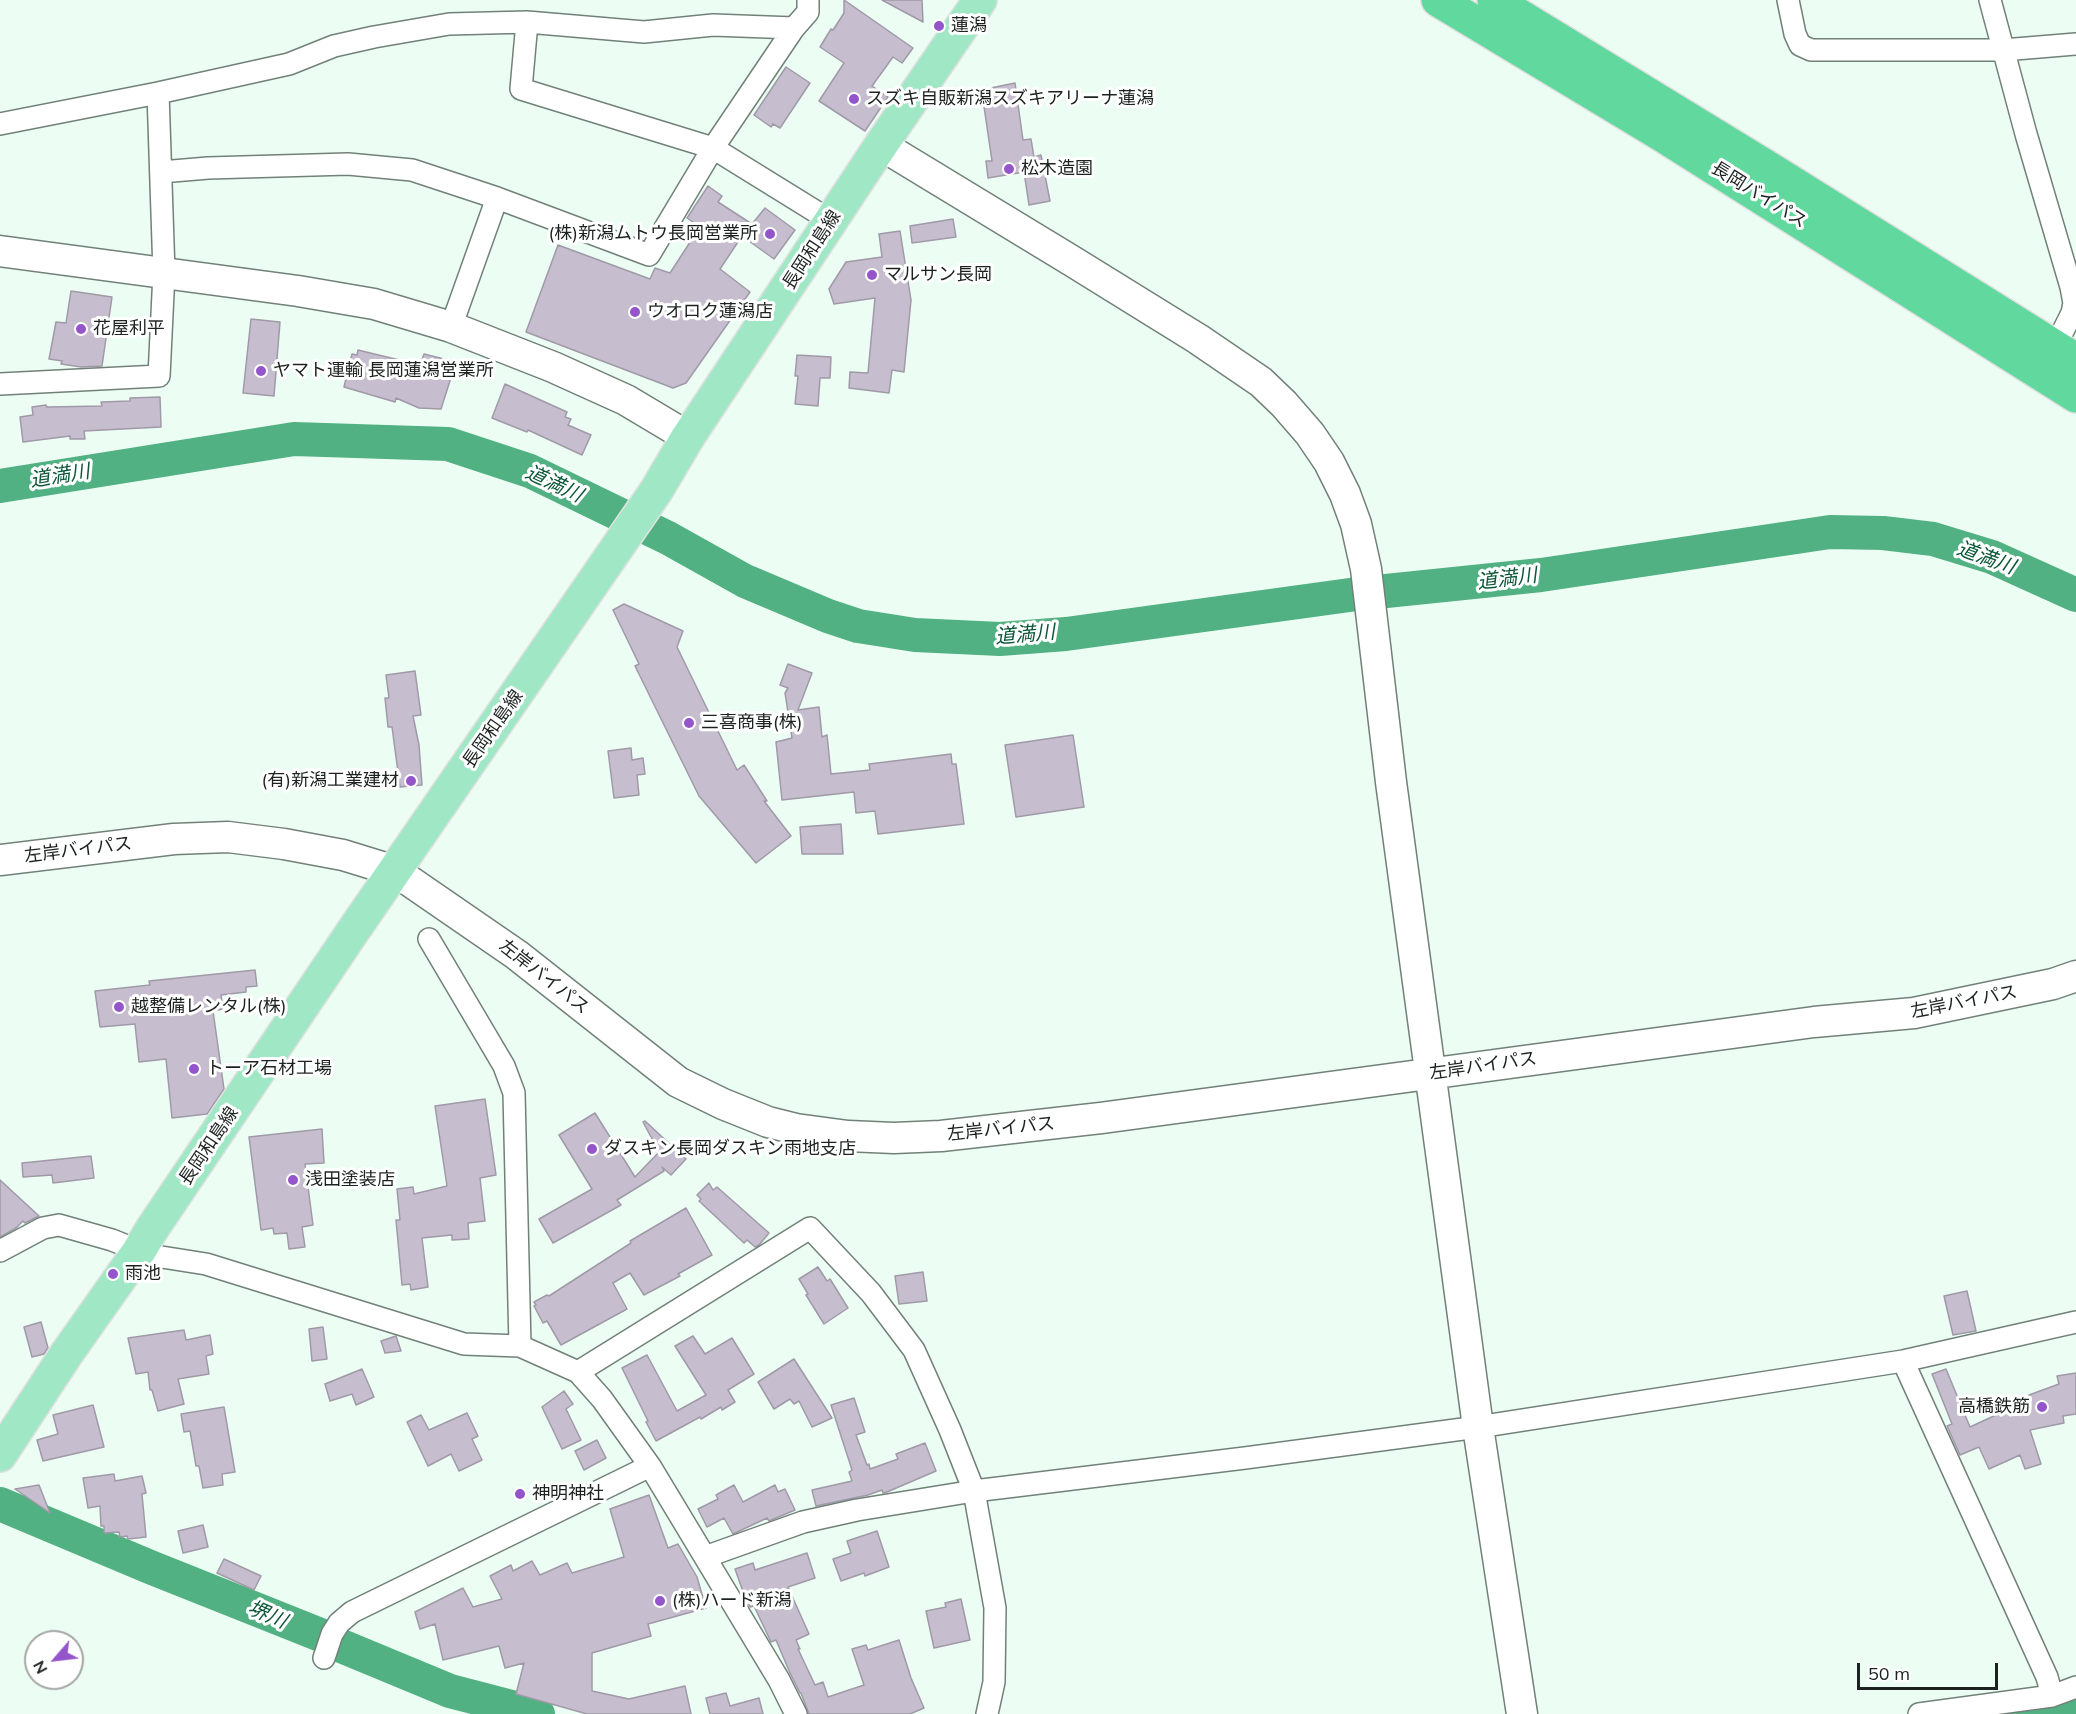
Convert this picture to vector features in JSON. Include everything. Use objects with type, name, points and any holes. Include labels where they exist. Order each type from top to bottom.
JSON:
[{"type":"highway","name":"長岡バイパス","points":[[1438,0],[1662,135],[2076,396]]},
{"type":"highway","name":"長岡バイパス","points":[[1499,1],[2065,354]]},
{"type":"main road","name":"長岡和島線","points":[[0,1455],[65,1356],[140,1251],[152,1229],[351,934],[656,491],[687,437],[980,0]]},
{"type":"street","points":[[161,172],[208,168],[348,164],[412,170],[497,198],[649,255],[713,148],[794,28],[808,12],[808,0]]},
{"type":"street","points":[[1788,0],[1795,34],[1800,45],[1811,50],[2003,50],[2076,44]]},
{"type":"street","points":[[1990,0],[2071,286],[2074,303],[2065,354]]},
{"type":"street","points":[[0,124],[289,64],[334,46],[449,24],[527,22],[644,32],[713,25],[794,28]]},
{"type":"street","points":[[527,22],[521,89],[713,148],[831,221]]},
{"type":"street","points":[[0,384],[159,376],[164,273],[158,93]]},
{"type":"street","points":[[881,145],[1198,339],[1261,382],[1310,434],[1329,462],[1345,494],[1356,524],[1375,628],[1391,782],[1478,1427],[1522,1714]]},
{"type":"street","points":[[451,327],[497,198]]},
{"type":"street","points":[[0,251],[298,291],[375,304],[451,327],[553,367],[626,400],[687,437]]},
{"type":"street","name":"左岸バイパス","points":[[0,860],[174,838],[228,837],[343,855],[395,871],[517,955],[678,1082],[723,1104],[768,1122],[796,1129],[848,1136],[894,1138],[941,1136],[1101,1118],[1814,1022],[1914,1013],[2042,987],[2076,976]]},
{"type":"street","points":[[429,939],[504,1066],[514,1093],[520,1346]]},
{"type":"street","points":[[0,1251],[43,1228],[59,1225],[112,1240],[149,1255],[207,1264],[464,1344],[520,1346],[578,1372],[603,1399],[650,1466],[779,1680],[796,1714]]},
{"type":"street","points":[[578,1372],[810,1228],[871,1293],[914,1350],[942,1409],[974,1491],[995,1608],[994,1682],[987,1714]]},
{"type":"street","points":[[705,1557],[803,1522],[857,1510],[974,1491],[1478,1427],[1903,1361],[2076,1322]]},
{"type":"street","points":[[1903,1361],[2047,1677],[2052,1696]]},
{"type":"street","points":[[324,1658],[332,1634],[339,1623],[352,1612],[650,1466]]},
{"type":"street","points":[[1919,1714],[2052,1696],[2076,1687]]},
{"type":"building","points":[[844,0],[913,48],[902,63],[893,57],[872,86],[888,97],[865,131],[819,101],[844,63],[820,47],[844,13]]},
{"type":"building","points":[[882,0],[922,0],[923,22]]},
{"type":"building","points":[[786,67],[810,83],[780,128],[773,124],[771,127],[754,115]]},
{"type":"building","points":[[1015,83],[1023,140],[1031,139],[1034,157],[1041,155],[1050,201],[1029,205],[1024,172],[988,178],[986,161],[992,161],[982,93],[986,92],[986,89]]},
{"type":"building","name":"ウオロク蓮潟店","points":[[708,186],[722,196],[718,202],[752,224],[765,208],[795,230],[774,259],[742,236],[720,269],[750,292],[686,383],[673,388],[526,332],[558,245],[650,279],[655,268],[670,273],[700,227],[687,218]]},
{"type":"building","points":[[953,219],[956,237],[912,243],[910,226]]},
{"type":"building","points":[[900,231],[911,300],[904,372],[892,370],[889,393],[849,388],[850,372],[868,373],[875,298],[834,304],[829,289],[846,262],[882,257],[879,234]]},
{"type":"building","name":"花屋利平","points":[[71,291],[112,297],[102,366],[81,367],[61,364],[62,361],[49,359],[56,322],[66,323]]},
{"type":"building","name":"ヤマト運輸 長岡蓮潟営業所","points":[[251,319],[280,322],[274,396],[243,393]]},
{"type":"building","points":[[358,350],[420,365],[424,354],[456,362],[441,409],[419,408],[396,398],[395,402],[344,387],[352,354],[357,355]]},
{"type":"building","points":[[797,355],[831,357],[830,378],[820,378],[818,406],[795,404],[798,376],[795,376]]},
{"type":"building","points":[[505,384],[567,412],[565,417],[571,419],[568,425],[591,435],[582,455],[528,430],[527,432],[492,418]]},
{"type":"building","points":[[160,397],[161,427],[84,431],[85,439],[70,439],[70,436],[23,442],[20,417],[33,415],[32,407],[102,406],[101,402]]},
{"type":"building","name":"三喜商事(株)","points":[[624,604],[683,631],[677,647],[737,770],[744,765],[767,801],[764,801],[791,836],[756,863],[699,796],[635,666],[639,664],[613,610]]},
{"type":"building","points":[[788,664],[812,673],[798,710],[819,707],[822,737],[827,735],[831,774],[870,770],[869,764],[951,754],[952,764],[956,764],[964,824],[878,834],[875,811],[856,813],[854,792],[782,800],[776,742],[792,738],[785,693],[788,688],[780,685]]},
{"type":"building","points":[[415,671],[421,715],[413,716],[419,745],[422,785],[400,787],[392,727],[388,727],[385,698],[389,698],[386,675]]},
{"type":"building","points":[[1073,735],[1084,807],[1016,817],[1005,745]]},
{"type":"building","points":[[631,748],[632,760],[643,758],[645,774],[637,775],[639,795],[614,798],[608,751]]},
{"type":"building","points":[[841,824],[843,854],[802,854],[800,827]]},
{"type":"building","name":"トーア石材工場","points":[[255,970],[257,986],[246,987],[246,992],[221,995],[223,1009],[213,1011],[224,1089],[207,1114],[172,1118],[166,1059],[139,1062],[135,1024],[100,1027],[95,991],[150,985],[149,981]]},
{"type":"building","points":[[485,1099],[496,1175],[480,1178],[485,1221],[468,1223],[469,1239],[452,1240],[452,1235],[422,1238],[428,1287],[411,1290],[410,1284],[402,1285],[396,1220],[400,1220],[397,1189],[413,1187],[414,1194],[447,1186],[435,1106]]},
{"type":"building","points":[[595,1113],[635,1177],[659,1152],[643,1122],[645,1121],[686,1159],[671,1175],[662,1167],[664,1171],[617,1200],[621,1205],[553,1243],[539,1219],[592,1189],[559,1135]]},
{"type":"building","points":[[322,1129],[324,1163],[305,1164],[313,1225],[302,1227],[305,1247],[289,1249],[287,1233],[274,1234],[273,1228],[261,1230],[249,1137]]},
{"type":"building","points":[[91,1156],[94,1178],[53,1183],[52,1175],[23,1177],[22,1163]]},
{"type":"building","points":[[0,1180],[39,1216],[25,1223],[23,1221],[0,1237]]},
{"type":"building","points":[[709,1183],[713,1190],[717,1187],[769,1233],[759,1245],[755,1247],[747,1240],[744,1243],[699,1201],[701,1199],[697,1195]]},
{"type":"building","points":[[686,1208],[712,1255],[678,1274],[680,1276],[644,1295],[630,1273],[613,1283],[627,1309],[561,1345],[547,1321],[543,1323],[534,1302],[549,1296],[631,1243],[630,1241]]},
{"type":"building","points":[[818,1267],[827,1281],[830,1279],[848,1308],[824,1324],[799,1279]]},
{"type":"building","points":[[923,1272],[927,1301],[899,1304],[895,1276]]},
{"type":"building","points":[[1967,1291],[1976,1331],[1953,1335],[1944,1296]]},
{"type":"building","points":[[41,1322],[48,1348],[44,1354],[32,1357],[24,1327]]},
{"type":"building","points":[[323,1327],[327,1359],[312,1361],[309,1329]]},
{"type":"building","points":[[184,1330],[186,1340],[210,1335],[213,1354],[206,1356],[209,1374],[178,1379],[184,1404],[158,1411],[152,1390],[150,1390],[148,1372],[136,1374],[128,1338]]},
{"type":"building","points":[[396,1336],[401,1351],[385,1353],[381,1341]]},
{"type":"building","points":[[693,1336],[705,1354],[732,1338],[754,1374],[728,1390],[735,1402],[701,1419],[700,1417],[656,1441],[622,1368],[647,1355],[677,1411],[706,1395],[675,1346]]},
{"type":"building","points":[[794,1359],[832,1418],[812,1427],[799,1401],[794,1404],[790,1399],[774,1409],[758,1382]]},
{"type":"building","points":[[362,1369],[374,1397],[356,1405],[352,1394],[330,1401],[325,1384]]},
{"type":"building","points":[[1946,1369],[1970,1427],[2009,1409],[2007,1400],[2030,1400],[2029,1395],[2059,1384],[2057,1376],[2076,1373],[2076,1414],[2063,1416],[2064,1423],[2030,1430],[2041,1464],[2025,1469],[2020,1455],[1989,1469],[1979,1447],[1960,1455],[1947,1426],[1952,1424],[1932,1374]]},
{"type":"building","points":[[564,1391],[573,1404],[566,1409],[581,1440],[562,1449],[542,1407]]},
{"type":"building","points":[[854,1398],[865,1432],[856,1435],[870,1469],[898,1459],[896,1454],[925,1443],[936,1471],[887,1492],[883,1493],[882,1490],[816,1506],[812,1490],[852,1481],[849,1472],[852,1470],[831,1405]]},
{"type":"building","points":[[93,1405],[104,1447],[43,1461],[37,1440],[58,1434],[53,1415]]},
{"type":"building","points":[[224,1407],[235,1472],[222,1474],[223,1485],[203,1488],[199,1466],[196,1466],[190,1431],[184,1432],[181,1414]]},
{"type":"building","points":[[467,1413],[478,1436],[472,1439],[482,1460],[459,1471],[451,1454],[428,1466],[407,1422],[421,1415],[429,1430]]},
{"type":"building","points":[[597,1440],[606,1458],[584,1470],[575,1451]]},
{"type":"building","points":[[114,1474],[115,1481],[142,1476],[146,1493],[142,1494],[146,1537],[128,1539],[127,1536],[120,1537],[119,1532],[104,1533],[104,1526],[101,1526],[100,1506],[88,1508],[83,1478]]},
{"type":"building","points":[[39,1485],[50,1513],[15,1489]]},
{"type":"building","points":[[734,1485],[743,1502],[775,1485],[778,1492],[785,1489],[795,1510],[769,1521],[767,1518],[733,1534],[724,1518],[707,1527],[698,1509],[718,1499],[716,1495]]},
{"type":"building","name":"(株)ハード新潟","points":[[649,1495],[668,1548],[678,1544],[697,1577],[706,1608],[648,1624],[651,1636],[592,1653],[592,1691],[629,1699],[685,1686],[691,1714],[587,1714],[516,1694],[524,1663],[505,1668],[499,1646],[443,1660],[435,1624],[420,1629],[415,1612],[463,1588],[473,1607],[502,1599],[490,1576],[511,1565],[513,1571],[532,1561],[540,1575],[567,1563],[572,1573],[624,1557],[610,1509]]},
{"type":"building","points":[[203,1525],[208,1547],[183,1553],[178,1531]]},
{"type":"building","points":[[877,1531],[889,1567],[865,1576],[864,1573],[841,1581],[833,1559],[851,1553],[847,1541]]},
{"type":"building","points":[[807,1553],[815,1578],[788,1587],[809,1634],[796,1640],[815,1685],[823,1682],[828,1697],[864,1685],[852,1649],[866,1645],[868,1650],[899,1640],[911,1678],[924,1708],[910,1714],[809,1714],[776,1640],[771,1642],[754,1606],[750,1607],[746,1600],[735,1569],[753,1563],[755,1570]]},
{"type":"building","points":[[224,1559],[261,1576],[254,1590],[217,1573]]},
{"type":"building","points":[[961,1599],[970,1640],[934,1648],[926,1611],[946,1607],[945,1603]]},
{"type":"building","points":[[726,1693],[730,1706],[759,1698],[763,1714],[710,1714],[706,1698]]},
{"type":"waterway","name":"道満川","points":[[0,486],[294,439],[448,444],[530,471],[668,538],[745,581],[828,616],[858,626],[915,635],[1000,639],[1066,634],[1357,594],[1541,575],[1830,532],[1883,533],[1933,539],[1992,557],[2076,595]]},
{"type":"waterway","name":"堺川","points":[[0,1504],[328,1638],[339,1645],[450,1691],[538,1714]]},
{"type":"waterway","name":"堺川","points":[[2017,1714],[2076,1706]]},
{"type":"place","name":"蓮潟","points":[[939,26]]},
{"type":"place","name":"スズキ自販新潟スズキアリーナ蓮潟","points":[[854,99]]},
{"type":"place","name":"松木造園","points":[[1009,169]]},
{"type":"place","name":"(株)新潟ムトウ長岡営業所","points":[[770,234]]},
{"type":"place","name":"マルサン長岡","points":[[872,275]]},
{"type":"place","name":"ウオロク蓮潟店","points":[[635,312]]},
{"type":"place","name":"花屋利平","points":[[81,329]]},
{"type":"place","name":"ヤマト運輸 長岡蓮潟営業所","points":[[261,371]]},
{"type":"place","name":"三喜商事(株)","points":[[689,723]]},
{"type":"place","name":"(有)新潟工業建材","points":[[411,781]]},
{"type":"place","name":"越整備レンタル(株)","points":[[119,1007]]},
{"type":"place","name":"トーア石材工場","points":[[194,1069]]},
{"type":"place","name":"ダスキン長岡ダスキン雨地支店","points":[[592,1149]]},
{"type":"place","name":"浅田塗装店","points":[[293,1180]]},
{"type":"place","name":"雨池","points":[[113,1274]]},
{"type":"place","name":"高橋鉄筋","points":[[2042,1407]]},
{"type":"place","name":"神明神社","points":[[520,1494]]},
{"type":"place","name":"(株)ハード新潟","points":[[660,1601]]}]
